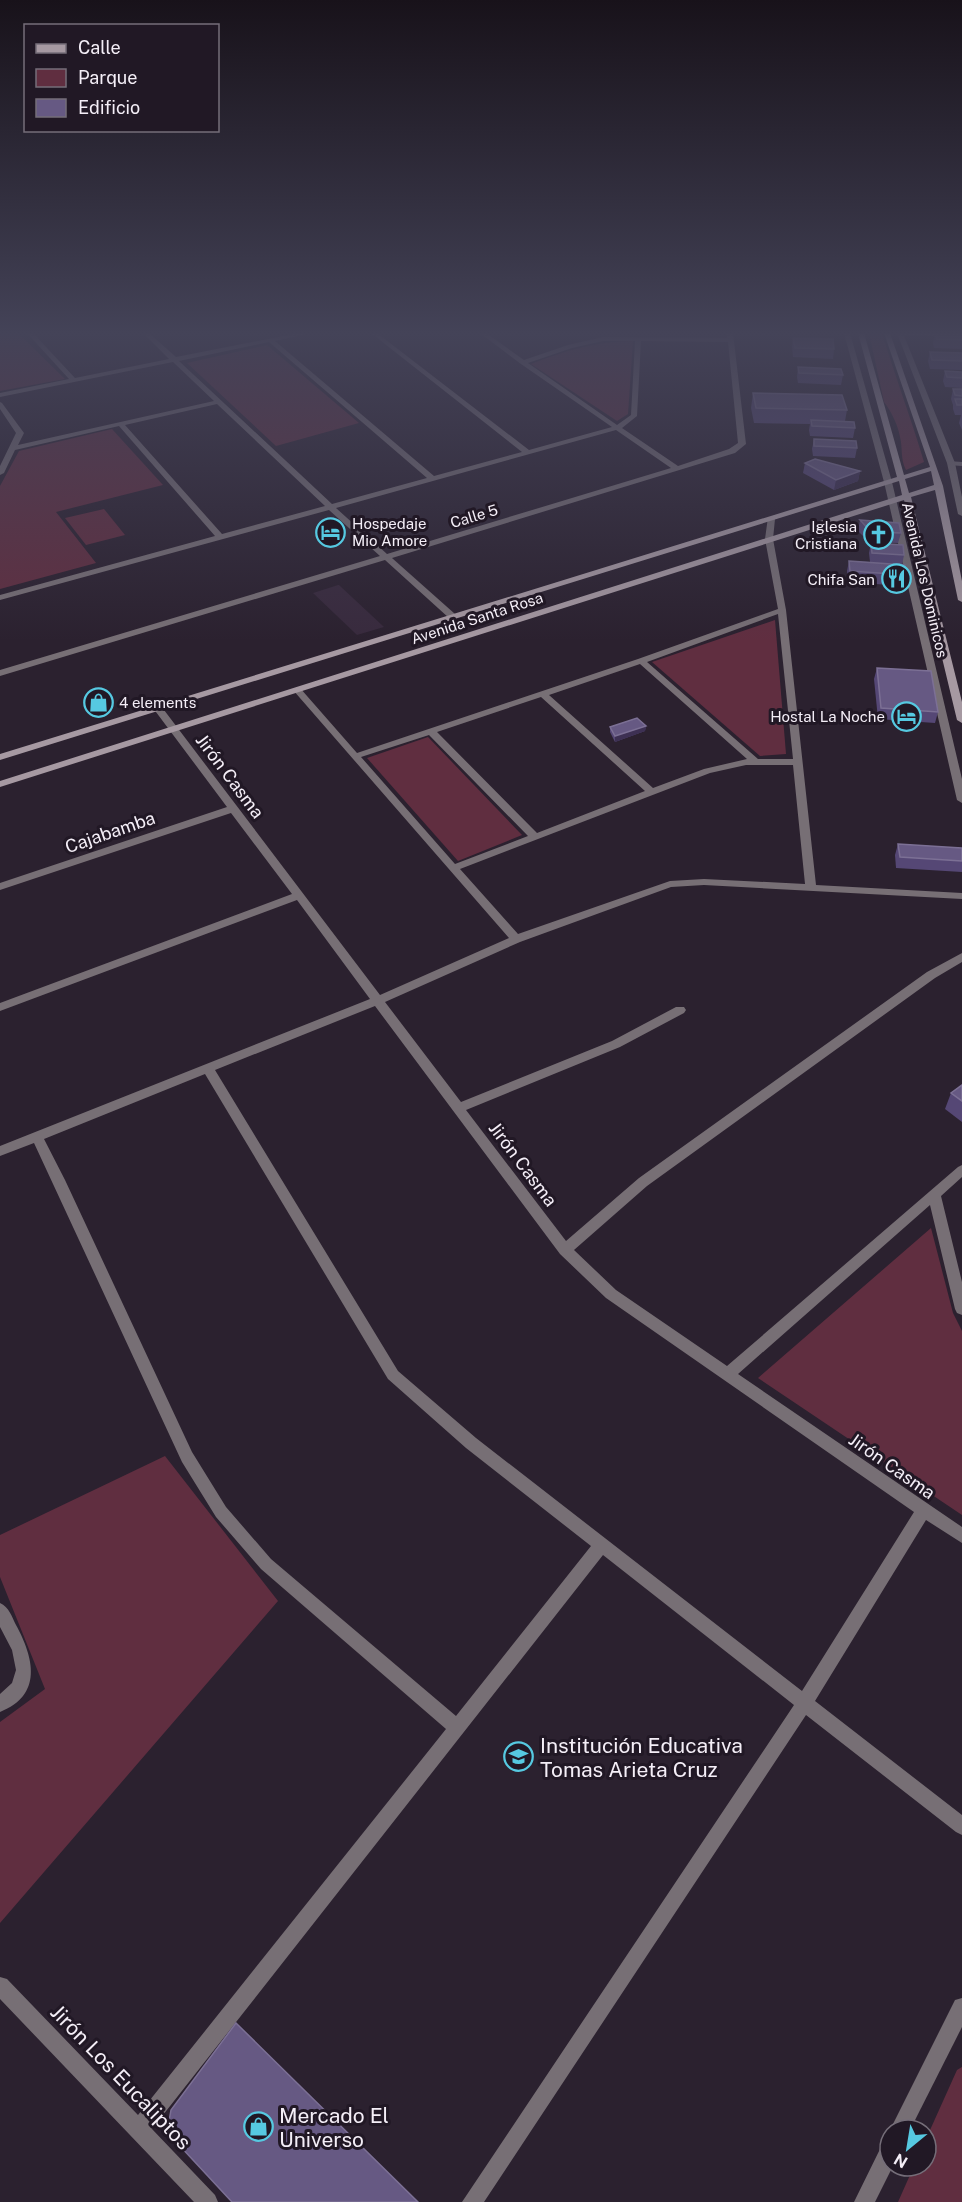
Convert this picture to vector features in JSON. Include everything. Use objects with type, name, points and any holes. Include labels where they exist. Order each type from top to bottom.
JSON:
[{"type":"main road","name":"Avenida Los Dominicos","points":[[890,436],[962,720]]},
{"type":"main road","name":"Avenida Los Dominicos","points":[[923,436],[939,486],[962,600]]},
{"type":"main road","name":"Avenida Santa Rosa","points":[[0,757],[934,468]]},
{"type":"main road","name":"Avenida Santa Rosa","points":[[0,784],[939,486]]},
{"type":"street","points":[[0,473],[19,436]]},
{"type":"street","points":[[14,448],[66,436]]},
{"type":"street","points":[[131,436],[220,537]]},
{"type":"street","points":[[253,436],[452,616]]},
{"type":"street","points":[[382,436],[433,479]]},
{"type":"street","points":[[506,436],[527,452]]},
{"type":"street","points":[[0,598],[588,436]]},
{"type":"street","points":[[628,436],[676,468]]},
{"type":"street","name":"Calle 5","points":[[0,673],[629,484],[732,451],[742,444],[741,436]]},
{"type":"street","name":"Avenida Los Dominicos","points":[[875,436],[888,482],[962,800]]},
{"type":"street","points":[[940,436],[958,480],[962,514]]},
{"type":"street","points":[[951,463],[962,464]]},
{"type":"street","name":"Avenida Santa Rosa","points":[[939,486],[958,480]]},
{"type":"street","points":[[771,519],[769,539],[782,610],[811,888]]},
{"type":"street","points":[[356,756],[641,661],[782,610]]},
{"type":"street","points":[[641,661],[756,762]]},
{"type":"street","points":[[297,690],[516,939]]},
{"type":"street","points":[[543,694],[652,792]]},
{"type":"street","name":"Jirón Casma","points":[[158,708],[565,1250],[611,1294],[962,1536]]},
{"type":"street","points":[[431,731],[535,837]]},
{"type":"street","points":[[454,868],[707,771],[746,762],[798,762]]},
{"type":"street","name":"Cajabamba","points":[[0,887],[232,808]]},
{"type":"street","points":[[0,1151],[378,1000],[516,939],[670,884],[704,882],[962,896]]},
{"type":"street","points":[[0,1006],[298,896]]},
{"type":"street","points":[[565,1250],[643,1182],[932,975],[962,957]]},
{"type":"street","points":[[458,1108],[616,1044],[680,1010]]},
{"type":"street","points":[[208,1068],[393,1375],[471,1443],[962,1826]]},
{"type":"street","points":[[37,1137],[187,1456],[222,1512],[266,1564],[457,1728]]},
{"type":"street","points":[[728,1374],[962,1170]]},
{"type":"street","points":[[934,1195],[962,1309]]},
{"type":"street","points":[[472,2202],[804,1704],[924,1509]]},
{"type":"street","points":[[139,2130],[602,1545]]},
{"type":"street","points":[[0,1611],[20,1651],[24,1666],[23,1680],[17,1691],[0,1704]]},
{"type":"street","name":"Jirón Los Eucaliptos","points":[[0,1986],[208,2202]]},
{"type":"street","points":[[906,2118],[962,2007]]},
{"type":"street","points":[[864,2202],[878,2174]]},
{"type":"shaded area","points":[[339,585],[384,627],[357,635],[313,593]]},
{"type":"green space","points":[[83,436],[118,436],[163,485],[56,512],[96,563],[0,589],[0,486],[19,451]]},
{"type":"green space","points":[[265,436],[313,436],[276,446]]},
{"type":"green space","points":[[900,436],[915,436],[924,462],[906,470]]},
{"type":"green space","points":[[104,509],[125,535],[86,545],[65,518]]},
{"type":"green space","points":[[775,620],[786,754],[760,756],[652,662]]},
{"type":"green space","points":[[428,737],[522,835],[458,861],[367,758]]},
{"type":"green space","points":[[931,1228],[953,1313],[962,1331],[962,1515],[758,1378]]},
{"type":"green space","points":[[165,1456],[278,1601],[0,1923],[0,1722],[45,1689],[0,1577],[0,1535]]},
{"type":"green space","points":[[962,2067],[962,2202],[898,2202],[909,2178],[938,2178],[938,2118],[935,2118],[957,2070]]},
{"type":"building","points":[[814,439],[856,441],[857,448],[814,446]]},
{"type":"building","points":[[815,459],[860,471],[836,480],[805,463]]},
{"type":"building","points":[[860,520],[899,523],[901,533],[871,532]]},
{"type":"building","points":[[871,543],[903,545],[904,555],[872,553]]},
{"type":"building","points":[[849,561],[905,565],[906,575],[850,571]]},
{"type":"building","points":[[877,668],[931,671],[938,712],[881,708]]},
{"type":"building","points":[[637,718],[646,726],[615,736],[610,727]]},
{"type":"building","points":[[898,844],[962,848],[962,861],[900,857]]},
{"type":"building","points":[[962,1085],[962,1101],[951,1093]]},
{"type":"building","name":"Mercado El Universo","points":[[236,2023],[418,2202],[232,2202],[167,2132],[171,2110]]},
{"type":"place","name":"Hospedaje Mio Amore","points":[[331,532]]},
{"type":"place","name":"Iglesia Cristiana","points":[[878,535]]},
{"type":"place","name":"Chifa San","points":[[896,579]]},
{"type":"place","name":"4 elements","points":[[98,702]]},
{"type":"place","name":"Hostal La Noche","points":[[906,716]]},
{"type":"place","name":"Institución Educativa Tomas Arieta Cruz","points":[[519,1757]]},
{"type":"place","name":"Mercado El Universo","points":[[258,2127]]}]
